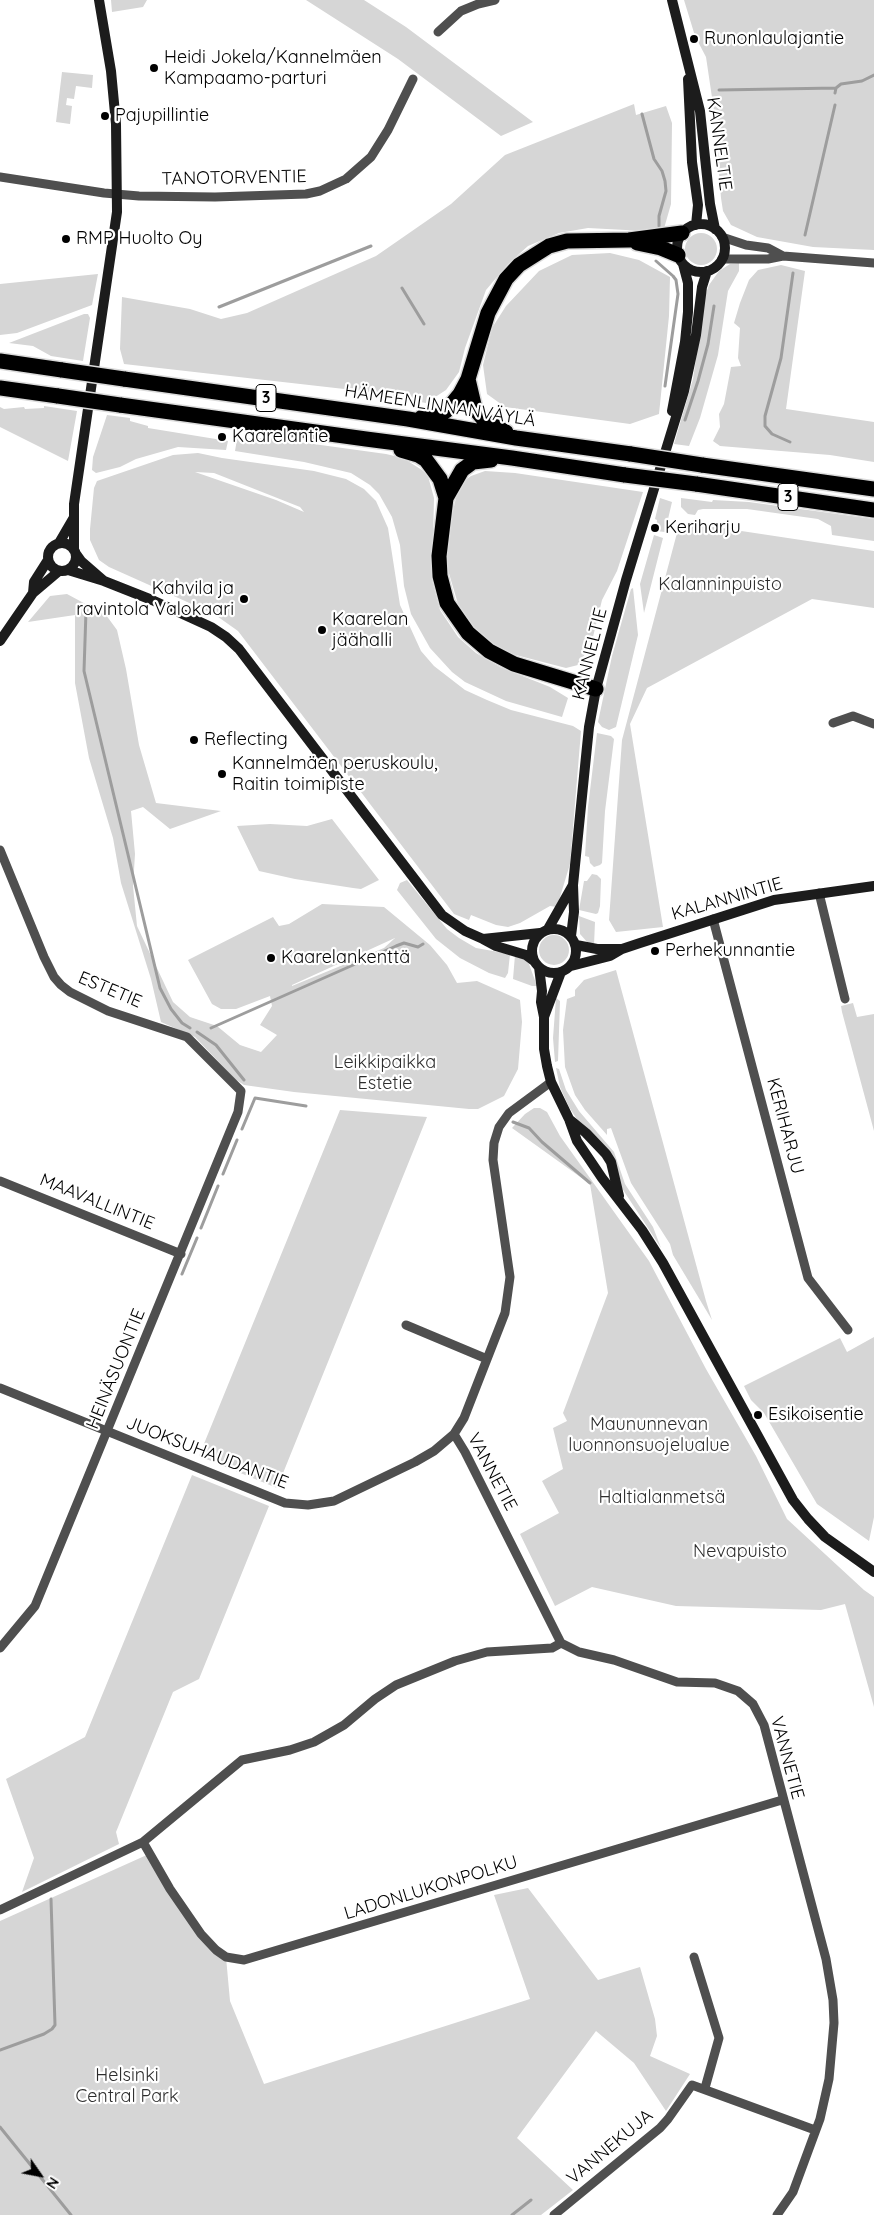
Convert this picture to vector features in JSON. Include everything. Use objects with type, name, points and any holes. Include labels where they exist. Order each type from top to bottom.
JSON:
[{"type":"highway","points":[[408,419],[437,416],[446,411],[460,394],[468,379],[488,313],[506,279],[519,265],[549,246],[567,241],[629,240],[682,233]]},
{"type":"highway","points":[[629,240],[641,245],[661,248],[681,259]]},
{"type":"highway","name":"HÄMEENLINNANVÄYLÄ","points":[[0,361],[408,419],[516,438],[874,489]]},
{"type":"highway","points":[[468,379],[475,409],[484,420],[516,438]]},
{"type":"highway","name":"3","points":[[0,388],[874,510]]},
{"type":"highway","points":[[366,440],[418,455],[426,460],[440,479],[446,498],[440,556],[440,576],[448,602],[460,623],[478,643],[501,658],[538,673],[596,689]]},
{"type":"highway","points":[[446,498],[462,470],[473,462],[512,458]]},
{"type":"main road","points":[[0,640],[33,593],[74,564],[75,530],[73,519],[114,238],[118,195],[116,124],[112,78],[99,0]]},
{"type":"main road","name":"KANNELTIE","points":[[672,0],[700,112],[710,204],[715,229]]},
{"type":"main road","name":"KANNELTIE","points":[[687,64],[692,162],[698,205],[696,225]]},
{"type":"main road","points":[[696,225],[706,225],[715,229],[722,238],[725,248],[722,259],[715,267],[707,271],[694,270],[681,259],[678,244],[682,233],[696,225]]},
{"type":"main road","name":"KANNELTIE","points":[[669,436],[688,312],[688,283],[681,259]]},
{"type":"main road","name":"KANNELTIE","points":[[573,940],[573,885],[589,727],[596,689],[669,436],[684,391],[696,335],[702,287],[707,271]]},
{"type":"main road","points":[[33,593],[34,582],[48,560],[50,549],[59,543],[73,519]]},
{"type":"main road","points":[[59,543],[67,543],[81,561],[104,580]]},
{"type":"main road","points":[[48,560],[52,567],[104,580],[212,627],[232,642],[442,915],[464,932],[483,938],[496,946],[526,955],[549,972],[561,972],[571,966],[576,954],[573,940],[563,930],[483,938]]},
{"type":"main road","name":"KANNELTIE","points":[[544,931],[554,920],[565,896],[573,885]]},
{"type":"main road","name":"KALANNINTIE","points":[[571,966],[610,956],[622,949],[774,900],[874,886]]},
{"type":"main road","points":[[544,931],[532,946],[542,991],[544,1050],[551,1082],[569,1119],[577,1141],[663,1263],[737,1401],[797,1505],[825,1537],[874,1572]]},
{"type":"main road","name":"KALANNINTIE","points":[[573,940],[596,949],[622,949]]},
{"type":"main road","points":[[544,1018],[561,972]]},
{"type":"main road","points":[[569,1119],[606,1154],[610,1162],[619,1200]]},
{"type":"street","points":[[438,32],[461,11],[495,0]]},
{"type":"street","name":"TANOTORVENTIE","points":[[0,177],[118,195],[215,197],[306,194],[320,191],[355,172],[371,157],[388,130],[413,79]]},
{"type":"street","points":[[722,238],[746,245],[768,248],[783,256]]},
{"type":"street","points":[[722,259],[768,259],[783,256],[874,263]]},
{"type":"street","points":[[833,723],[853,716],[874,724]]},
{"type":"street","name":"ESTETIE","points":[[0,850],[44,957],[58,983],[70,992],[97,1006],[187,1037],[240,1091]]},
{"type":"street","points":[[820,893],[823,914],[845,999]]},
{"type":"street","name":"KERIHARJU","points":[[713,919],[808,1278],[848,1330]]},
{"type":"street","name":"JUOKSUHAUDANTIE","points":[[0,1388],[277,1501],[308,1505],[334,1501],[434,1451],[454,1434],[464,1418],[505,1312],[510,1277],[493,1160],[494,1144],[499,1126],[517,1105],[551,1082]]},
{"type":"street","name":"HEINÄSUONTIE","points":[[0,1648],[35,1606],[238,1112],[240,1091]]},
{"type":"street","name":"MAAVALLINTIE","points":[[0,1181],[181,1254]]},
{"type":"street","points":[[406,1325],[488,1359]]},
{"type":"street","name":"VANNETIE","points":[[454,1434],[470,1460],[561,1643],[579,1652],[614,1660],[677,1682],[715,1684],[738,1691],[752,1704],[764,1725],[782,1800],[826,1959],[833,2000],[834,2023],[829,2079],[815,2130],[792,2192],[777,2215]]},
{"type":"street","points":[[0,1910],[143,1842],[242,1760],[290,1750],[314,1742],[344,1725],[375,1699],[396,1685],[455,1661],[487,1652],[552,1648],[561,1643]]},
{"type":"street","name":"LADONLUKONPOLKU","points":[[143,1842],[200,1934],[226,1957],[244,1960],[782,1800]]},
{"type":"street","points":[[694,1956],[719,2038],[705,2088],[815,2130]]},
{"type":"street","name":"VANNEKUJA","points":[[554,2215],[660,2128],[688,2088],[695,2085],[705,2088]]},
{"type":"green space","points":[[111,0],[147,0],[143,7],[112,12]]},
{"type":"green space","points":[[306,0],[364,0],[406,27],[533,122],[501,136],[398,59]]},
{"type":"green space","points":[[684,0],[874,0],[874,250],[813,247],[757,237],[731,225],[723,211],[721,198],[714,111],[706,57],[695,36]]},
{"type":"green space","points":[[62,72],[93,75],[92,88],[76,86],[74,99],[67,98],[66,105],[72,106],[70,124],[56,122]]},
{"type":"green space","points":[[634,104],[636,115],[666,106],[672,123],[671,204],[663,232],[588,228],[559,233],[528,246],[508,264],[486,290],[465,348],[459,372],[446,390],[426,403],[362,391],[124,364],[120,349],[122,297],[190,309],[221,319],[247,313],[376,256],[451,204],[505,155]]},
{"type":"green space","points":[[701,233],[713,237],[717,249],[713,261],[701,265],[689,261],[685,249],[689,237]]},
{"type":"green space","points":[[610,253],[639,260],[670,277],[669,316],[659,414],[630,424],[505,407],[487,394],[483,365],[492,328],[506,306],[539,271],[572,255]]},
{"type":"green space","points":[[739,263],[739,271],[728,291],[718,355],[700,418],[689,446],[674,444],[693,379],[705,296],[709,285],[719,271],[730,264]]},
{"type":"green space","points":[[781,265],[805,271],[786,409],[874,422],[874,462],[830,455],[720,446],[713,441],[720,427],[719,414],[724,404],[731,367],[741,366],[738,358],[740,328],[734,323],[740,303],[749,280],[758,270]]},
{"type":"green space","points":[[98,274],[92,305],[17,333],[0,335],[0,284]]},
{"type":"green space","points":[[88,314],[90,318],[83,361],[51,356],[33,346],[9,343]]},
{"type":"green space","points":[[44,406],[77,411],[68,461],[0,427],[0,407],[4,409],[24,407],[25,409],[44,408]]},
{"type":"green space","points":[[107,415],[130,418],[130,421],[148,426],[148,428],[228,441],[226,450],[178,447],[136,459],[120,467],[96,473],[92,470],[93,457]]},
{"type":"green space","points":[[270,438],[386,454],[403,458],[422,470],[428,476],[434,498],[432,580],[440,610],[458,637],[476,653],[500,667],[550,687],[568,698],[562,717],[506,701],[465,682],[452,672],[430,648],[411,614],[404,586],[400,545],[392,517],[379,494],[370,485],[351,473],[304,462],[235,451],[237,439]]},
{"type":"green space","points":[[198,453],[314,471],[346,479],[364,489],[376,501],[388,528],[400,605],[421,651],[434,666],[465,690],[487,700],[511,710],[573,726],[581,731],[570,864],[557,907],[550,906],[520,923],[508,927],[496,925],[471,915],[469,920],[454,914],[238,631],[214,614],[109,567],[99,560],[90,540],[94,488],[97,481],[173,455]],"holes":[[[195,472],[214,473],[300,507],[304,512],[276,500]]]},
{"type":"green space","points":[[485,471],[515,473],[643,492],[617,571],[602,600],[591,645],[578,665],[566,668],[512,654],[494,644],[476,630],[458,604],[448,570],[448,545],[453,511],[457,493],[464,481],[471,476]]},
{"type":"green space","points":[[660,498],[672,502],[665,532],[656,531],[657,520],[655,519]]},
{"type":"green space","points":[[681,498],[712,502],[713,500],[749,502],[874,519],[874,541],[832,535],[831,526],[818,519],[747,509],[703,509],[698,510],[695,515],[688,514],[681,507]]},
{"type":"green space","name":"Kalanninpuisto","points":[[695,524],[874,551],[874,608],[812,599],[647,688],[630,724],[663,927],[616,932],[609,920],[622,740],[677,533]]},
{"type":"green space","points":[[654,535],[663,538],[644,613],[640,584]]},
{"type":"green space","points":[[633,588],[638,635],[616,727],[609,730],[602,727],[598,722],[612,656],[631,589]]},
{"type":"green space","name":"Leikkipaikka Estetie","points":[[67,594],[106,615],[117,630],[126,669],[139,745],[156,803],[221,811],[170,829],[143,807],[131,811],[135,854],[133,886],[137,926],[173,1002],[190,1017],[217,1026],[240,1045],[261,1052],[277,1035],[260,1025],[272,1006],[270,996],[236,1009],[221,1009],[212,1004],[188,960],[273,917],[279,926],[289,924],[322,904],[384,907],[430,945],[447,965],[457,983],[477,981],[520,1000],[522,1022],[518,1069],[504,1096],[478,1109],[469,1109],[294,1092],[244,1085],[235,1079],[195,1037],[161,1022],[151,979],[121,883],[113,838],[89,758],[75,683],[75,615],[28,622],[50,596]],"holes":[[[395,938],[384,948],[292,986]]]},
{"type":"green space","points":[[597,733],[611,736],[614,739],[605,811],[602,863],[594,867],[590,863],[589,857],[585,856],[588,807]]},
{"type":"green space","points":[[332,819],[379,880],[361,889],[295,879],[259,871],[237,826],[270,824],[307,826]]},
{"type":"green space","points":[[592,874],[597,875],[601,879],[600,906],[596,914],[579,910],[584,881],[587,881]]},
{"type":"green space","points":[[407,880],[447,929],[459,938],[476,948],[510,954],[508,973],[505,978],[489,973],[460,958],[436,939],[397,890],[400,883]]},
{"type":"green space","points":[[579,916],[595,922],[594,945],[588,943],[580,934]]},
{"type":"green space","points":[[554,935],[564,940],[569,950],[564,960],[554,965],[544,960],[539,950],[544,940]]},
{"type":"green space","points":[[515,955],[525,959],[529,964],[537,986],[513,979]]},
{"type":"green space","points":[[616,970],[712,1320],[673,1255],[670,1244],[631,1183],[611,1128],[607,1129],[607,1135],[585,1110],[575,1095],[565,1067],[563,1030],[567,999],[575,996],[575,990],[584,980]]},
{"type":"green space","points":[[556,998],[560,1001],[558,1061],[555,1062],[553,1038]]},
{"type":"green space","points":[[853,1003],[857,1017],[874,1014],[874,1131],[841,1006]]},
{"type":"green space","points":[[556,1068],[559,1069],[566,1090],[579,1111],[614,1152],[625,1184],[653,1227],[661,1248],[569,1107],[560,1087]]},
{"type":"green space","name":"Haltialanmetsä","points":[[534,1108],[540,1108],[547,1112],[560,1136],[649,1261],[706,1369],[756,1456],[787,1519],[874,1597],[874,1707],[845,1604],[821,1610],[676,1606],[592,1587],[555,1606],[520,1534],[559,1513],[542,1481],[563,1469],[553,1428],[567,1421],[563,1413],[608,1293],[590,1184],[512,1128],[525,1114]]},
{"type":"green space","points":[[340,1110],[427,1117],[277,1488],[199,1456]]},
{"type":"green space","points":[[874,1337],[874,1517],[869,1541],[817,1504],[764,1413],[751,1400],[744,1386],[840,1338],[847,1352]]},
{"type":"green space","points":[[192,1475],[269,1506],[199,1679],[173,1692],[116,1832],[119,1844],[22,1892],[34,1858],[6,1779],[85,1737]]},
{"type":"green space","name":"Helsinki Central Park","points":[[149,1854],[200,1934],[226,1957],[230,2001],[264,2084],[530,1999],[494,1895],[528,1888],[598,1980],[640,1967],[655,2019],[657,2036],[650,2056],[690,2074],[666,2111],[634,2063],[596,2031],[517,2138],[573,2190],[541,2215],[0,2215],[0,1921]]},
{"type":"waterway","points":[[835,93],[836,88],[841,84],[862,81],[874,75]]},
{"type":"waterway","points":[[719,90],[836,88]]},
{"type":"waterway","points":[[805,235],[835,105]]},
{"type":"waterway","points":[[642,114],[654,159],[662,171],[665,181],[666,191],[659,216],[659,226]]},
{"type":"waterway","points":[[219,307],[371,246]]},
{"type":"waterway","points":[[656,261],[676,280],[678,294],[665,386]]},
{"type":"waterway","points":[[790,442],[772,434],[765,426],[765,416],[781,358],[793,273]]},
{"type":"waterway","points":[[402,288],[424,324]]},
{"type":"waterway","points":[[685,420],[708,344],[714,306]]},
{"type":"waterway","points":[[86,611],[84,671],[160,988],[171,1009],[182,1023],[190,1028]]},
{"type":"waterway","points":[[211,1028],[396,946],[404,943],[418,947],[423,944]]},
{"type":"waterway","points":[[197,1032],[216,1045],[244,1080]]},
{"type":"waterway","points":[[242,1129],[255,1098],[306,1106]]},
{"type":"waterway","points":[[513,1122],[529,1128],[542,1142],[590,1183]]},
{"type":"waterway","points":[[223,1174],[237,1140]]},
{"type":"waterway","points":[[201,1228],[218,1186]]},
{"type":"waterway","points":[[182,1274],[197,1238]]},
{"type":"waterway","points":[[0,2050],[44,2034],[55,2025],[51,1899]]},
{"type":"waterway","points":[[0,2127],[71,2215]]},
{"type":"waterway","points":[[512,2215],[531,2200]]},
{"type":"place","name":"Runonlaulajantie","points":[[694,39]]},
{"type":"place","name":"Heidi Jokela/Kannelmäen Kampaamo-parturi","points":[[154,68]]},
{"type":"place","name":"Pajupillintie","points":[[105,116]]},
{"type":"place","name":"RMP Huolto Oy","points":[[66,239]]},
{"type":"place","name":"Kaarelantie","points":[[222,437]]},
{"type":"place","name":"Keriharju","points":[[655,528]]},
{"type":"place","name":"Kahvila ja ravintola Valokaari","points":[[244,599]]},
{"type":"place","name":"Kaarelan jäähalli","points":[[322,630]]},
{"type":"place","name":"Reflecting","points":[[194,740]]},
{"type":"place","name":"Kannelmäen peruskoulu, Raitin toimipiste","points":[[222,774]]},
{"type":"place","name":"Perhekunnantie","points":[[655,951]]},
{"type":"place","name":"Kaarelankenttä","points":[[271,958]]},
{"type":"place","name":"Esikoisentie","points":[[758,1415]]},
{"type":"park label","name":"Maununnevan luonnonsuojelualue","points":[[649,1435]]},
{"type":"park label","name":"Nevapuisto","points":[[740,1552]]}]
